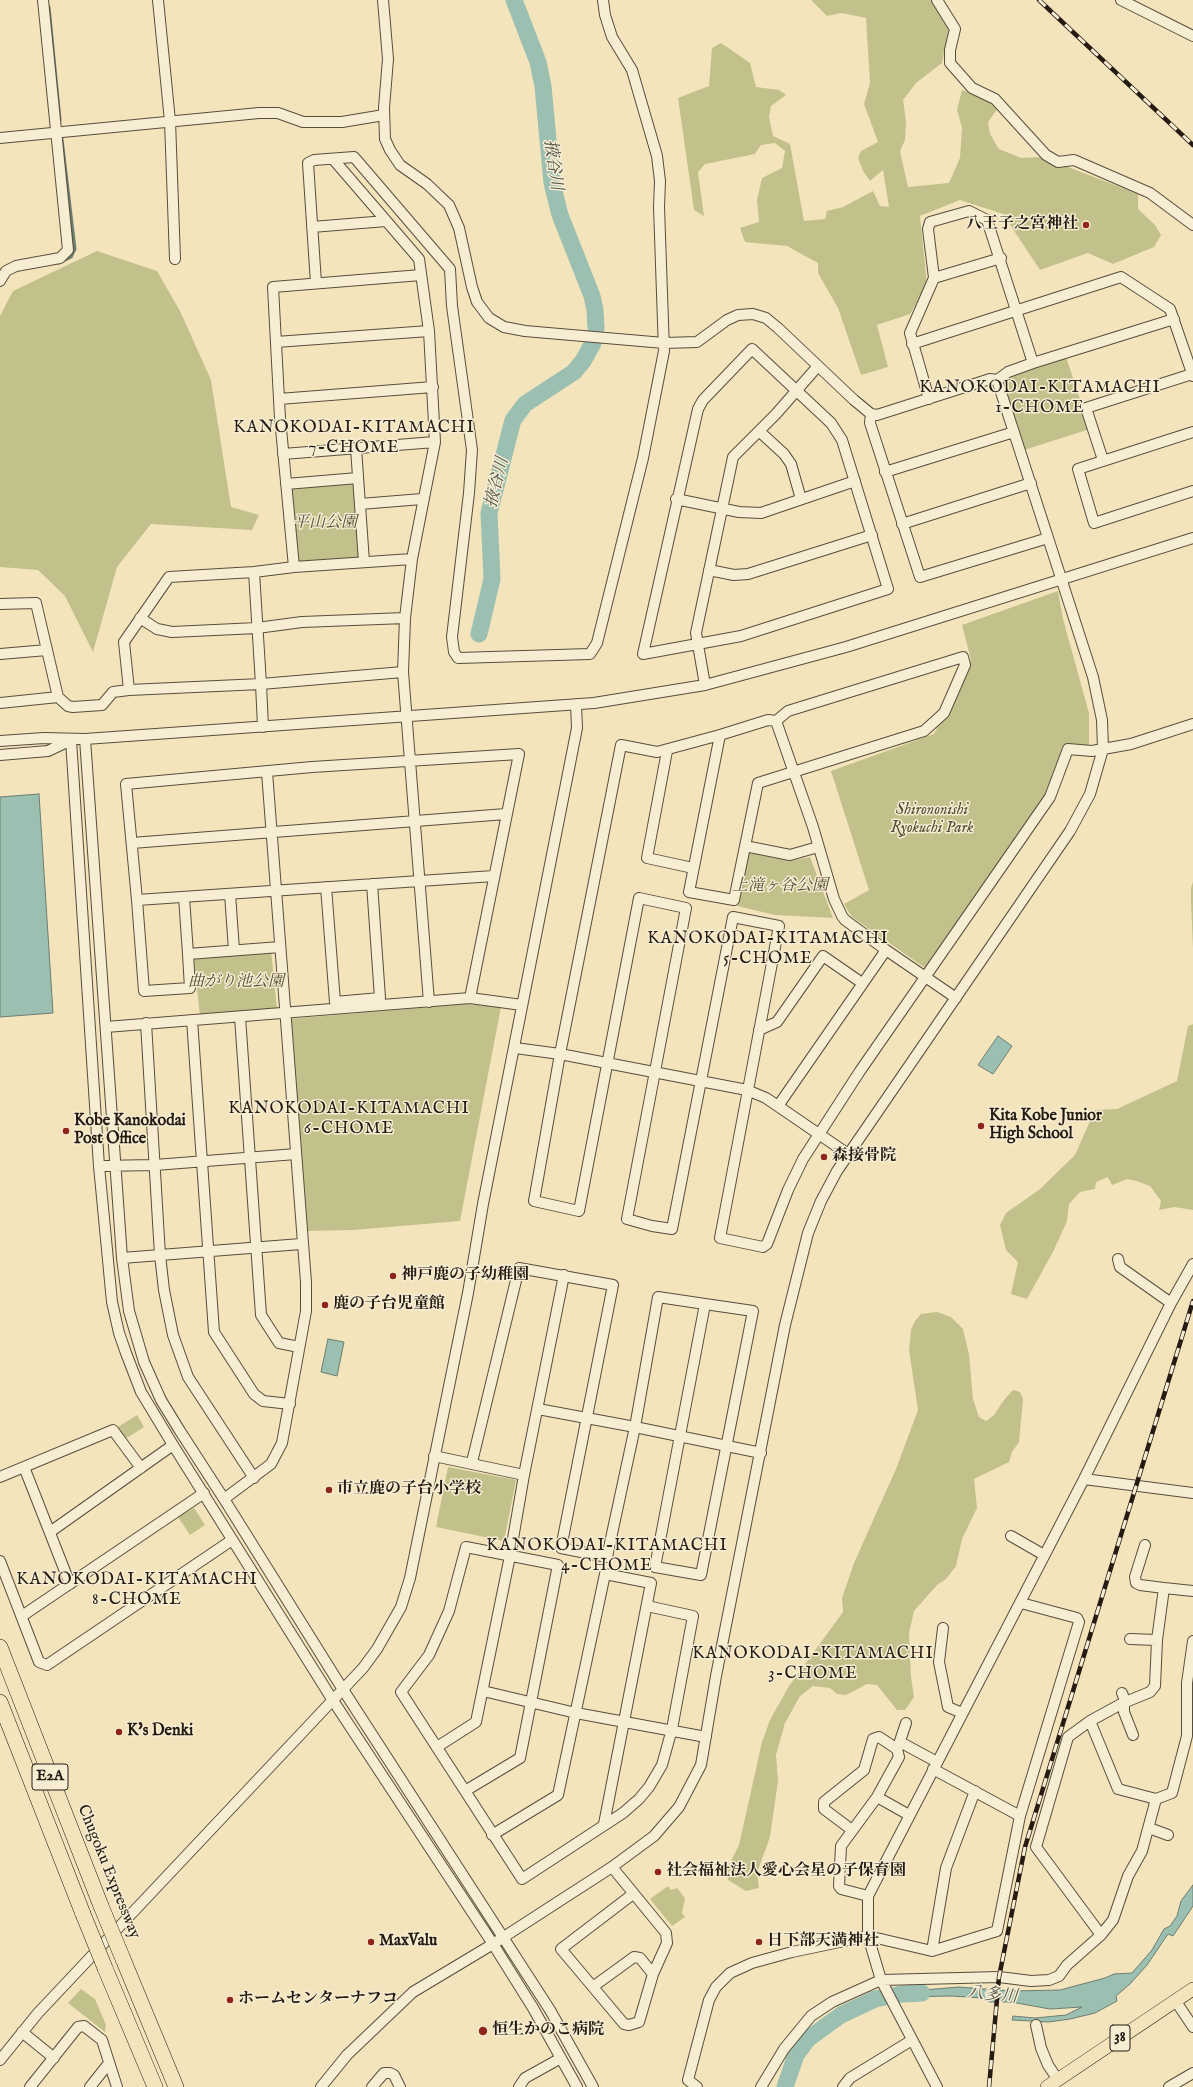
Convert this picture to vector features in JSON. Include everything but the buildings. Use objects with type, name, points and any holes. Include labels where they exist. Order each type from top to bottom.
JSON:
[{"type":"highway","name":"Chugoku Expressway","points":[[0,1647],[123,1959],[176,2087]]},
{"type":"highway","name":"E2A","points":[[0,1702],[83,1914],[155,2087]]},
{"type":"main road","name":"38","points":[[1047,2087],[1193,1989]]},
{"type":"street","points":[[0,280],[6,271],[16,266],[60,258],[68,250],[43,0]]},
{"type":"street","points":[[158,0],[170,121],[175,259]]},
{"type":"street","points":[[383,0],[388,59],[384,116],[385,139],[400,165],[427,184],[449,206],[459,228],[472,287],[477,302],[489,318],[504,327],[525,331],[664,343],[697,342],[726,320],[738,314],[753,314],[766,318],[871,414],[877,415],[990,379],[997,380],[1008,372],[1033,363],[1174,318]]},
{"type":"street","points":[[316,283],[308,163],[314,160],[354,157],[450,269],[452,306],[472,450],[469,493],[452,637],[454,652],[458,658],[590,654],[594,650],[643,458],[664,351],[659,207],[660,181],[657,156],[632,70],[612,36],[605,15],[603,0]]},
{"type":"street","points":[[937,0],[955,28],[950,50],[950,63],[972,88],[995,99],[1046,155],[1058,162],[1074,160],[1150,192],[1193,225]]},
{"type":"street","points":[[1121,0],[1193,36]]},
{"type":"street","points":[[0,138],[259,113],[278,113],[303,122],[342,122],[384,116]]},
{"type":"street","points":[[333,159],[419,259],[429,332],[435,442],[422,499],[412,559],[404,618],[403,672],[421,881],[429,1002]]},
{"type":"street","points":[[929,399],[910,333],[934,278],[928,229],[930,222],[969,211],[988,220],[1033,363]]},
{"type":"street","points":[[312,227],[386,221]]},
{"type":"street","points":[[934,278],[1001,258]]},
{"type":"street","points":[[294,567],[283,454],[273,287],[421,275]]},
{"type":"street","points":[[912,344],[1016,312],[1121,277],[1170,309],[1193,375],[1086,408],[1103,460]]},
{"type":"street","points":[[276,342],[429,332]]},
{"type":"street","points":[[752,349],[796,390],[835,429],[842,440],[888,589],[741,636],[643,654],[676,499],[698,409],[703,400],[752,349]]},
{"type":"street","points":[[705,685],[696,633],[733,457],[759,431],[818,366]]},
{"type":"street","points":[[321,2087],[347,2056],[413,1992],[493,1944],[612,1867],[654,1836],[679,1807],[701,1764],[792,1292],[808,1233],[821,1201],[848,1154],[956,998],[1080,814],[1096,778],[1103,749],[1102,720],[1098,697],[997,380]]},
{"type":"street","points":[[279,399],[433,387]]},
{"type":"street","points":[[871,414],[870,423],[920,578],[1048,538]]},
{"type":"street","points":[[759,431],[784,454],[791,464],[801,499]]},
{"type":"street","points":[[885,472],[1014,432]]},
{"type":"street","points":[[1193,432],[1078,469],[1094,523],[1193,491]]},
{"type":"street","points":[[283,454],[435,442]]},
{"type":"street","points":[[356,448],[364,562]]},
{"type":"street","points":[[286,484],[358,478]]},
{"type":"street","points":[[676,499],[749,514],[760,513],[855,481]]},
{"type":"street","points":[[902,524],[1031,483]]},
{"type":"street","points":[[360,504],[422,499]]},
{"type":"street","points":[[710,570],[734,575],[748,574],[872,535]]},
{"type":"street","points":[[0,740],[44,738],[85,740],[576,704],[705,685],[846,646],[1193,538]]},
{"type":"street","points":[[129,690],[124,642],[168,577],[254,572],[294,567],[412,559]]},
{"type":"street","points":[[254,572],[263,727]]},
{"type":"street","points":[[0,604],[36,603],[58,697],[68,706],[73,707],[102,705],[113,692],[129,690],[261,684],[403,672]]},
{"type":"street","points":[[140,618],[157,629],[172,632],[257,628],[302,622],[404,618]]},
{"type":"street","points":[[0,654],[47,650]]},
{"type":"street","points":[[720,735],[689,892],[734,900],[758,783],[924,731],[944,713],[965,665],[963,657],[788,711],[776,721],[768,720],[667,751],[657,752],[621,745],[560,1054],[534,1201],[579,1211],[639,898],[686,908],[626,1219],[652,1226],[672,1229],[733,917],[779,926],[720,1238],[763,1247],[767,1244],[788,1190],[803,1159],[860,1072],[1050,797],[1068,749],[1092,751],[1131,744],[1193,724]]},
{"type":"street","points":[[0,703],[58,697]]},
{"type":"street","points":[[0,2060],[38,2013],[362,1668],[377,1649],[401,1608],[410,1578],[468,1293],[483,1204],[577,728],[576,704]]},
{"type":"street","points":[[776,721],[794,771],[834,899],[842,916],[845,920],[886,950],[956,998]]},
{"type":"street","points":[[0,755],[48,751],[71,740]]},
{"type":"street","points":[[71,740],[99,1166],[112,1302],[118,1333],[141,1392],[173,1445],[332,1699],[493,1944],[533,2008],[576,2087]]},
{"type":"street","points":[[85,740],[122,1258],[129,1310],[144,1362],[161,1400],[342,1688],[550,2010],[593,2087]]},
{"type":"street","points":[[667,751],[647,858],[694,868]]},
{"type":"street","points":[[184,897],[190,988],[144,991],[126,784],[312,767],[519,754],[470,998]]},
{"type":"street","points":[[224,1499],[254,1478],[270,1464],[282,1443],[306,1311],[306,1282],[301,1244],[296,1154],[284,1013],[267,772]]},
{"type":"street","points":[[132,843],[506,814]]},
{"type":"street","points":[[745,846],[790,855],[818,847]]},
{"type":"street","points":[[137,900],[494,876]]},
{"type":"street","points":[[326,887],[334,1002],[380,998],[372,884]]},
{"type":"street","points":[[230,894],[234,950]]},
{"type":"street","points":[[188,954],[280,947]]},
{"type":"street","points":[[778,1106],[886,950]]},
{"type":"street","points":[[759,1030],[778,1022],[823,956],[862,983]]},
{"type":"street","points":[[106,1027],[470,998],[522,1005]]},
{"type":"street","points":[[240,1016],[255,1248],[261,1315],[279,1343],[299,1347]]},
{"type":"street","points":[[192,1020],[214,1332],[254,1394],[263,1401],[290,1404]]},
{"type":"street","points":[[146,1023],[160,1255],[164,1290],[173,1335],[188,1377],[254,1478]]},
{"type":"street","points":[[515,1048],[560,1054],[747,1090],[766,1098],[848,1154]]},
{"type":"street","points":[[99,1166],[155,1165],[296,1154]]},
{"type":"street","points":[[122,1258],[301,1244]]},
{"type":"street","points":[[1118,1259],[1120,1266],[1171,1303]]},
{"type":"street","points":[[936,2086],[883,1983],[868,1936],[868,1896],[962,1713],[1021,1603],[1171,1303],[1193,1264]]},
{"type":"street","points":[[472,1462],[519,1268],[564,1275],[612,1285],[561,1548],[606,1557],[634,1426],[658,1297],[705,1304],[753,1312],[702,1575],[655,1567],[705,1304]]},
{"type":"street","points":[[438,1747],[476,1722],[510,1556],[524,1475],[564,1275]]},
{"type":"street","points":[[538,1409],[634,1426],[761,1453]]},
{"type":"street","points":[[0,1477],[113,1430],[140,1468]]},
{"type":"street","points":[[50,1532],[173,1445]]},
{"type":"street","points":[[434,1456],[472,1462],[524,1475]]},
{"type":"street","points":[[24,1467],[70,1584]]},
{"type":"street","points":[[1084,1479],[1193,1493]]},
{"type":"street","points":[[22,1616],[204,1493]]},
{"type":"street","points":[[1017,1537],[1044,1555]]},
{"type":"street","points":[[0,1561],[39,1662],[47,1665],[232,1540]]},
{"type":"street","points":[[1145,1545],[1135,1558],[1136,1583],[1140,1585],[1193,1591]]},
{"type":"street","points":[[465,1791],[520,1758],[558,1565],[466,1547],[449,1611],[429,1655],[401,1692],[438,1747],[465,1791],[492,1835],[522,1879],[623,1813],[639,1799],[649,1787],[662,1765],[672,1729],[693,1616],[647,1606]]},
{"type":"street","points":[[492,1835],[558,1795],[605,1574],[651,1583],[604,1824]]},
{"type":"street","points":[[1101,1935],[1036,1847],[1068,1737],[1123,1698],[1150,1692],[1155,1686],[1157,1640],[1164,1588]]},
{"type":"street","points":[[698,2087],[687,2084],[709,2000],[716,1987],[730,1973],[752,1963],[792,1952],[868,1936],[932,1951],[997,1931],[1020,1816],[1079,1622],[1077,1618],[1021,1603]]},
{"type":"street","points":[[943,1628],[939,1662],[948,1707],[962,1713]]},
{"type":"street","points":[[1130,1638],[1157,1640]]},
{"type":"street","points":[[1090,1721],[1118,1789],[1156,1799],[1172,1793],[1187,1736],[1190,1716],[1187,1683],[1193,1641]]},
{"type":"street","points":[[483,1691],[576,1713],[672,1729],[706,1737]]},
{"type":"street","points":[[1123,1698],[1124,1712],[1134,1735]]},
{"type":"street","points":[[868,1896],[841,1889],[839,1886],[841,1846],[877,1797],[898,1756],[899,1746],[906,1723]]},
{"type":"street","points":[[852,1830],[824,1809],[824,1802],[864,1770],[873,1739],[879,1737],[935,1765],[975,1791],[1020,1816]]},
{"type":"street","points":[[932,1951],[946,1868],[975,1791]]},
{"type":"street","points":[[877,1797],[909,1815]]},
{"type":"street","points":[[761,2087],[784,2049],[811,2016],[832,2002],[883,1983],[999,1977],[1031,1981],[1049,1980],[1059,1976],[1067,1965],[1101,1935],[1113,1920],[1128,1876],[1142,1851],[1156,1799]]},
{"type":"street","points":[[1149,1828],[1168,1835]]},
{"type":"street","points":[[612,1867],[666,1933],[667,1943],[653,1974],[639,2022],[629,2025],[624,2024],[594,1986],[561,1949],[633,1894]]},
{"type":"street","points":[[594,1986],[634,1957],[640,1958],[653,1974]]},
{"type":"street","points":[[1175,2000],[1193,2027]]},
{"type":"street","points":[[1036,2025],[1041,2048],[1048,2065],[1058,2080]]},
{"type":"street","points":[[30,2087],[78,2027],[84,2026],[102,2040],[117,2087]]},
{"type":"street","points":[[22,2032],[54,2058]]},
{"type":"street","points":[[843,2087],[850,2078],[912,2040]]},
{"type":"street","points":[[520,2087],[525,2078],[561,2058]]},
{"type":"street","points":[[90,2087],[109,2063]]},
{"type":"street","points":[[372,2087],[384,2073],[394,2075],[400,2087]]},
{"type":"street","points":[[1169,2087],[1193,2073]]},
{"type":"green space","points":[[811,0],[931,0],[949,27],[942,63],[916,83],[903,100],[906,121],[905,140],[900,151],[908,187],[949,183],[960,158],[962,128],[957,110],[962,90],[993,101],[999,107],[988,122],[990,134],[999,149],[1021,158],[1042,157],[1138,194],[1138,209],[1155,225],[1161,235],[1154,247],[1113,264],[1088,253],[1040,270],[1003,214],[960,200],[920,216],[927,285],[910,314],[877,325],[888,367],[861,375],[838,308],[818,273],[818,263],[787,246],[745,242],[740,228],[759,222],[757,200],[762,178],[782,168],[785,151],[775,143],[761,145],[755,154],[705,164],[698,172],[704,216],[694,210],[678,98],[709,86],[712,48],[721,43],[750,63],[756,87],[779,90],[786,95],[771,106],[769,117],[773,136],[790,144],[804,221],[825,219],[827,211],[843,207],[873,191],[880,206],[889,207],[883,170],[870,181],[863,171],[858,158],[861,151],[878,142],[864,104],[870,83],[866,18],[842,13],[827,16]]},
{"type":"green space","points":[[97,251],[157,271],[180,311],[211,380],[231,507],[259,515],[252,530],[151,524],[117,567],[93,652],[65,596],[38,570],[0,567],[0,316],[13,291]]},
{"type":"green space","points":[[1066,357],[1090,429],[1024,450],[1001,378]]},
{"type":"green space","name":"平山公園","points":[[354,484],[360,558],[297,563],[291,489]]},
{"type":"green space","name":"Shirononishi Ryokuchi Park","points":[[1058,591],[1063,619],[1089,713],[1089,745],[1064,745],[1047,796],[928,970],[852,917],[844,904],[869,890],[831,771],[934,734],[971,660],[962,625]]},
{"type":"green space","name":"上滝ヶ谷公園","points":[[747,852],[790,861],[810,857],[833,918],[775,915],[737,906]]},
{"type":"green space","points":[[1193,882],[1193,949],[1191,888]]},
{"type":"green space","name":"曲がり池公園","points":[[271,950],[277,1009],[200,1017],[194,958]]},
{"type":"green space","points":[[466,1004],[501,1007],[460,1221],[353,1230],[306,1231],[289,1019]]},
{"type":"green space","points":[[1193,1024],[1193,1210],[1174,1207],[1159,1210],[1161,1201],[1150,1186],[1136,1181],[1127,1179],[1112,1185],[1108,1177],[1096,1182],[1095,1189],[1080,1192],[1069,1204],[1067,1221],[1054,1250],[1027,1299],[1011,1294],[1018,1262],[1006,1250],[1000,1225],[1006,1213],[1040,1189],[1075,1155],[1095,1110],[1117,1109],[1177,1081],[1188,1026]]},
{"type":"green space","points":[[937,1312],[951,1317],[963,1329],[969,1354],[973,1399],[979,1417],[986,1421],[994,1415],[1013,1390],[1020,1392],[1023,1399],[1019,1442],[1012,1452],[1009,1462],[974,1479],[977,1508],[962,1539],[956,1566],[946,1579],[937,1585],[914,1611],[909,1633],[911,1677],[914,1697],[905,1710],[897,1710],[877,1685],[867,1684],[846,1695],[837,1694],[830,1688],[813,1686],[800,1696],[785,1723],[776,1755],[778,1781],[770,1837],[757,1873],[759,1888],[746,1891],[728,1880],[726,1871],[739,1845],[762,1742],[770,1720],[789,1686],[843,1612],[842,1598],[854,1563],[896,1469],[918,1410],[909,1350],[911,1330],[915,1321],[921,1314]]},
{"type":"green space","points":[[137,1415],[144,1427],[125,1439],[118,1427]]},
{"type":"green space","points":[[448,1467],[516,1480],[504,1541],[436,1527]]},
{"type":"green space","points":[[194,1508],[205,1525],[190,1535],[178,1517]]},
{"type":"green space","points":[[668,1886],[671,1890],[677,1888],[685,1898],[682,1913],[685,1917],[672,1926],[650,1899]]},
{"type":"green space","points":[[81,1989],[95,1999],[106,2025],[105,2032],[68,2003]]},
{"type":"water","points":[[39,794],[53,1013],[0,1017],[0,797]]},
{"type":"water","points":[[998,1036],[1012,1046],[993,1074],[978,1065]]},
{"type":"water","points":[[328,1339],[344,1342],[337,1376],[321,1372]]},
{"type":"water","points":[[1193,1885],[1193,1906],[1173,1936],[1168,1934],[1147,1965],[1130,1984],[1116,1996],[1117,2001],[1095,2013],[1049,2022],[1012,2020],[1013,2016],[1035,2018],[1066,2015],[1082,2007],[1050,2009],[1011,2002],[990,2002],[982,1998],[952,1996],[899,1997],[900,1992],[959,1987],[1012,1991],[1060,1990],[1105,1978],[1114,1974],[1132,1973],[1152,1950],[1164,1929],[1170,1926],[1177,1916],[1181,1901]]},
{"type":"waterway","name":"掖谷川","points":[[514,0],[538,62],[543,86],[552,183],[560,215],[592,296],[595,310],[596,328]]},
{"type":"waterway","points":[[49,7],[60,120]]},
{"type":"waterway","points":[[59,263],[71,257],[75,249],[62,139]]},
{"type":"waterway","name":"掖谷川","points":[[479,634],[492,579],[489,513],[513,420],[525,404],[574,372],[583,361],[593,343]]},
{"type":"waterway","name":"八多川","points":[[785,2087],[796,2055],[808,2039],[841,2015],[875,1999],[902,1994],[922,1993]]},
{"type":"railway","points":[[1039,0],[1193,145]]},
{"type":"railway","points":[[989,2087],[999,1977],[1025,1847],[1193,1301]]},
{"type":"place","name":"八王子之宮神社","points":[[1086,225]]},
{"type":"place","name":"Kita Kobe Junior High School","points":[[981,1126]]},
{"type":"place","name":"Kobe Kanokodai Post Office","points":[[66,1131]]},
{"type":"place","name":"森接骨院","points":[[824,1157]]},
{"type":"place","name":"神戸鹿の子幼稚園","points":[[393,1276]]},
{"type":"place","name":"鹿の子台児童館","points":[[325,1305]]},
{"type":"place","name":"市立鹿の子台小学校","points":[[329,1490]]},
{"type":"place","name":"K's Denki","points":[[119,1732]]},
{"type":"place","name":"社会福祉法人愛心会星の子保育園","points":[[658,1872]]},
{"type":"place","name":"MaxValu","points":[[371,1942]]},
{"type":"place","name":"日下部天満神社","points":[[759,1942]]},
{"type":"place","name":"ホームセンターナフコ","points":[[230,2000]]},
{"type":"place","name":"恒生かのこ病院","points":[[483,2031]]},
{"type":"district","name":"KANOKODAI-KITAMACHI 1-CHOME","points":[[1040,399]]},
{"type":"district","name":"KANOKODAI-KITAMACHI 7-CHOME","points":[[354,439]]},
{"type":"district","name":"KANOKODAI-KITAMACHI 5-CHOME","points":[[768,950]]},
{"type":"district","name":"KANOKODAI-KITAMACHI 6-CHOME","points":[[349,1120]]},
{"type":"district","name":"KANOKODAI-KITAMACHI 4-CHOME","points":[[607,1557]]},
{"type":"district","name":"KANOKODAI-KITAMACHI 8-CHOME","points":[[137,1591]]},
{"type":"district","name":"KANOKODAI-KITAMACHI 3-CHOME","points":[[813,1665]]}]
